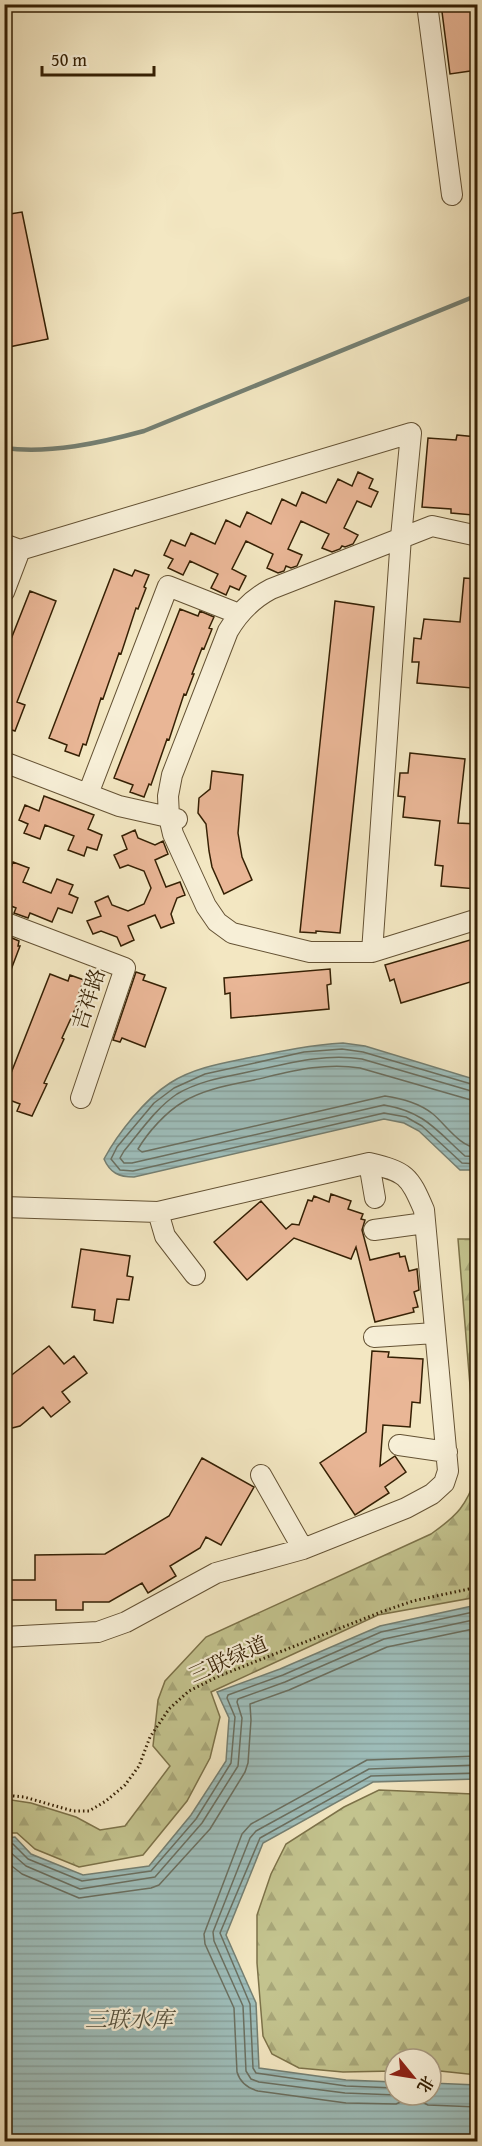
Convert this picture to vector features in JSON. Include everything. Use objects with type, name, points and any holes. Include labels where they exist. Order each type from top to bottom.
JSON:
[{"type":"street","points":[[427,4],[452,195]]},
{"type":"street","points":[[4,592],[12,547],[411,433],[401,537],[372,952]]},
{"type":"street","points":[[477,536],[432,526],[272,589],[254,600],[239,614],[228,631],[172,775],[168,796],[179,850],[206,906],[217,922],[232,933],[310,952],[372,952],[477,919]]},
{"type":"street","points":[[88,794],[168,586],[239,614]]},
{"type":"street","points":[[4,762],[119,806],[173,818]]},
{"type":"street","name":"吉祥路","points":[[4,922],[125,968],[81,1098]]},
{"type":"street","points":[[369,1163],[375,1198]]},
{"type":"street","points":[[4,1207],[158,1212],[369,1163],[395,1169],[412,1183],[424,1210],[448,1471],[444,1483],[432,1494],[406,1508],[303,1549],[216,1573],[126,1622],[98,1632],[4,1637]]},
{"type":"street","points":[[158,1212],[165,1236],[195,1275]]},
{"type":"street","points":[[375,1230],[425,1223]]},
{"type":"street","points":[[374,1337],[435,1333]]},
{"type":"street","points":[[399,1444],[447,1452]]},
{"type":"street","points":[[261,1475],[303,1549]]},
{"type":"path","name":"三联绿道","points":[[4,1795],[24,1797],[73,1811],[89,1811],[106,1801],[125,1785],[139,1766],[150,1737],[169,1709],[189,1691],[219,1676],[381,1612],[413,1601],[477,1587]]},
{"type":"green space","points":[[458,1239],[477,1239],[477,1471]]},
{"type":"green space","points":[[477,1475],[477,1597],[378,1615],[211,1692],[220,1717],[210,1758],[187,1801],[143,1855],[79,1867],[35,1849],[17,1833],[5,1833],[5,1799],[31,1803],[76,1817],[100,1830],[125,1826],[170,1766],[153,1746],[158,1700],[165,1681],[206,1637],[431,1534],[460,1509]]},
{"type":"green space","points":[[379,1790],[473,1794],[477,1798],[477,2075],[443,2071],[443,2047],[383,2047],[383,2071],[343,2072],[299,2068],[272,2054],[263,2036],[257,1963],[257,1915],[271,1874],[286,1844],[344,1807]]},
{"type":"water","points":[[343,1043],[365,1046],[477,1080],[477,1170],[460,1170],[419,1131],[404,1123],[384,1119],[134,1177],[116,1173],[109,1168],[104,1159],[124,1128],[142,1107],[178,1078],[224,1063],[293,1049]]},
{"type":"water","name":"三联水库","points":[[477,1605],[477,1779],[373,1782],[263,1843],[226,1935],[256,2003],[259,2068],[346,2080],[383,2082],[383,2107],[443,2107],[443,2084],[477,2085],[477,2141],[5,2141],[5,1838],[15,1837],[31,1854],[83,1875],[149,1866],[191,1815],[226,1761],[229,1718],[217,1692],[280,1669],[380,1626]]},
{"type":"building","points":[[441,4],[477,4],[477,70],[450,74]]},
{"type":"building","points":[[22,212],[48,339],[4,348],[4,215]]},
{"type":"building","points":[[457,435],[477,437],[473,515],[451,513],[451,509],[422,507],[428,438],[456,440]]},
{"type":"building","points":[[358,472],[373,479],[369,488],[378,492],[371,507],[357,501],[344,528],[358,535],[353,544],[342,546],[332,552],[322,548],[329,534],[301,521],[288,549],[302,555],[297,566],[291,568],[286,566],[284,571],[278,573],[267,568],[273,554],[246,541],[232,569],[246,576],[239,590],[230,586],[226,595],[211,588],[218,574],[190,561],[183,575],[168,568],[173,559],[164,555],[171,540],[185,546],[191,533],[215,544],[226,520],[240,527],[247,512],[271,524],[282,499],[296,506],[302,492],[326,503],[338,479],[352,486]]},
{"type":"building","points":[[114,569],[132,576],[135,570],[149,575],[121,654],[119,653],[103,699],[101,698],[86,745],[83,744],[79,756],[65,751],[67,745],[49,738]]},
{"type":"building","points":[[464,578],[477,579],[477,634],[472,688],[417,683],[419,662],[412,662],[414,638],[421,639],[424,619],[460,622]]},
{"type":"building","points":[[30,591],[56,601],[17,702],[25,705],[15,731],[6,728],[5,731],[4,657]]},
{"type":"building","points":[[335,601],[374,607],[340,933],[300,932]]},
{"type":"building","points":[[180,609],[198,616],[200,611],[214,617],[209,628],[212,629],[204,649],[202,648],[169,740],[167,739],[151,785],[149,784],[144,797],[130,792],[133,785],[114,778]]},
{"type":"building","points":[[410,753],[465,759],[458,823],[477,824],[477,889],[441,886],[443,866],[435,865],[440,821],[403,817],[405,797],[398,796],[400,773],[408,773]]},
{"type":"building","points":[[212,771],[243,775],[238,833],[242,857],[252,880],[224,894],[212,867],[206,824],[198,813],[199,798],[210,789]]},
{"type":"building","points":[[44,796],[94,815],[88,829],[102,835],[97,850],[87,847],[84,856],[68,850],[74,836],[45,825],[40,839],[24,833],[28,824],[19,820],[25,805],[39,811]]},
{"type":"building","points":[[135,830],[138,838],[155,845],[163,841],[168,854],[155,860],[166,887],[180,882],[185,895],[177,898],[171,914],[174,923],[161,928],[155,915],[128,926],[134,940],[121,946],[117,937],[101,931],[93,934],[87,921],[101,916],[95,902],[108,896],[112,905],[128,911],[144,904],[151,888],[144,871],[128,865],[120,868],[114,855],[127,849],[122,836]]},
{"type":"building","points":[[13,862],[29,868],[23,882],[51,893],[57,879],[73,885],[69,894],[78,898],[72,913],[58,908],[52,922],[30,913],[28,918],[14,913],[16,908],[4,903],[7,894],[4,889],[4,869],[10,871]]},
{"type":"building","points":[[5,935],[19,941],[18,946],[20,946],[6,983]]},
{"type":"building","points":[[477,938],[477,980],[401,1003],[394,979],[390,981],[385,965]]},
{"type":"building","points":[[330,969],[331,984],[327,985],[329,1009],[231,1018],[230,993],[225,994],[224,978]]},
{"type":"building","points":[[136,972],[145,975],[143,980],[166,988],[145,1047],[122,1038],[120,1042],[113,1040]]},
{"type":"building","points":[[50,974],[68,981],[70,975],[84,980],[79,992],[82,994],[62,1038],[64,1039],[44,1083],[47,1084],[32,1116],[17,1111],[20,1104],[4,1098],[4,1091]]},
{"type":"building","points":[[331,1194],[351,1201],[348,1209],[363,1214],[361,1219],[365,1220],[362,1230],[370,1260],[399,1253],[400,1257],[405,1256],[409,1271],[417,1269],[419,1290],[414,1292],[418,1307],[413,1308],[414,1312],[375,1322],[356,1247],[351,1259],[294,1238],[247,1280],[214,1242],[261,1201],[286,1229],[292,1224],[299,1225],[308,1200],[312,1201],[314,1196],[329,1202]]},
{"type":"building","points":[[81,1249],[130,1256],[127,1276],[133,1277],[129,1300],[117,1299],[113,1323],[94,1320],[95,1310],[72,1307]]},
{"type":"building","points":[[49,1346],[64,1364],[74,1356],[87,1373],[62,1392],[70,1402],[51,1417],[43,1407],[20,1426],[4,1430],[4,1381]]},
{"type":"building","points":[[372,1351],[389,1352],[388,1357],[423,1359],[420,1403],[412,1402],[410,1427],[383,1425],[380,1466],[395,1456],[406,1472],[385,1487],[389,1493],[355,1515],[320,1463],[366,1432]]},
{"type":"building","points":[[202,1458],[254,1487],[221,1545],[206,1537],[200,1548],[170,1566],[176,1576],[148,1593],[142,1583],[109,1602],[83,1602],[83,1610],[56,1610],[56,1600],[4,1600],[4,1580],[35,1580],[35,1555],[105,1554],[169,1516]]},
{"type":"waterway","points":[[4,448],[39,450],[57,448],[110,440],[144,431],[478,295]]}]
